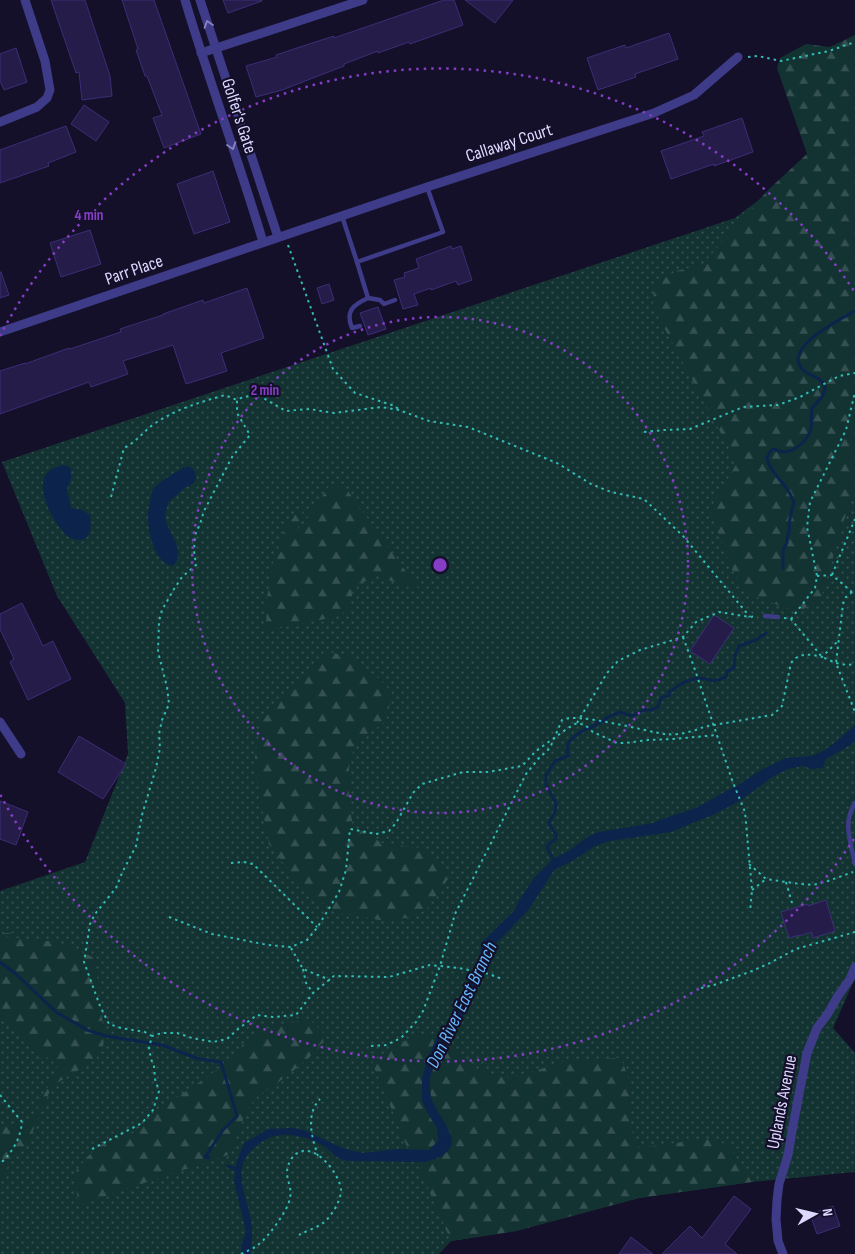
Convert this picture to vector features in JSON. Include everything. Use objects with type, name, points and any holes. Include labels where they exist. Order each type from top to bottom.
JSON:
[{"type":"street","points":[[0,122],[37,107],[47,98],[50,90],[46,61],[25,0]]},
{"type":"street","name":"Golfer's Gate","points":[[185,0],[263,242]]},
{"type":"street","name":"Golfer's Gate","points":[[200,0],[281,236]]},
{"type":"street","points":[[201,53],[363,0]]},
{"type":"street","name":"Callaway Court","points":[[281,236],[654,113],[694,94],[738,57]]},
{"type":"street","name":"Parr Place","points":[[0,332],[281,236]]},
{"type":"street","points":[[0,722],[21,754]]},
{"type":"street","name":"Uplands Avenue","points":[[783,1254],[778,1241],[777,1200],[779,1184],[788,1155],[807,1053],[816,1028],[828,1014],[850,979],[855,967]]},
{"type":"lane","points":[[357,262],[443,232],[427,187]]},
{"type":"lane","points":[[342,216],[368,298]]},
{"type":"lane","points":[[360,326],[352,328],[349,319],[356,303],[368,298],[380,300],[384,304],[395,300]]},
{"type":"lane","points":[[765,616],[778,618]]},
{"type":"lane","points":[[855,803],[849,812],[847,824],[855,864]]},
{"type":"path","points":[[738,57],[758,56],[781,61],[829,51],[855,42]]},
{"type":"path","points":[[281,236],[333,369],[355,393],[395,406],[399,410]]},
{"type":"path","points":[[644,432],[690,429],[743,408],[778,405],[800,397],[839,376],[855,373]]},
{"type":"path","points":[[791,619],[814,588],[817,576],[807,527],[810,502],[846,430],[855,392]]},
{"type":"path","points":[[111,498],[124,448],[132,444],[155,423],[183,408],[225,395],[237,400],[243,397],[258,395],[286,411],[308,410],[334,413],[381,407],[399,410],[428,421],[468,427],[557,463],[591,484],[611,492],[644,499],[684,536],[750,617]]},
{"type":"path","points":[[237,400],[237,413],[250,435],[232,457],[204,511],[195,535],[194,551],[196,565],[182,577],[174,589],[162,610],[159,622],[158,652],[169,704],[162,720],[156,768],[142,815],[136,846],[116,888],[95,914],[90,924],[84,962],[100,1006],[109,1024],[121,1028],[145,1032],[152,1036],[162,1033],[177,1033],[213,1042],[227,1039],[257,1016],[296,1015],[313,993],[334,976],[389,977],[430,965],[469,970],[502,979]]},
{"type":"path","points":[[832,575],[855,519]]},
{"type":"path","points":[[817,576],[832,575],[854,592],[845,598],[843,604],[836,663],[855,711]]},
{"type":"path","points":[[169,917],[212,934],[268,945],[291,947],[307,940],[318,928],[339,892],[346,870],[350,829],[376,834],[389,831],[396,823],[413,793],[422,784],[463,772],[488,772],[522,766],[536,751],[577,723],[607,672],[618,661],[640,650],[682,637],[696,622],[719,612],[750,617],[765,616]]},
{"type":"path","points":[[778,618],[791,619],[822,657]]},
{"type":"path","points":[[682,637],[745,812],[752,890],[750,912]]},
{"type":"path","points":[[822,657],[838,640]]},
{"type":"path","points":[[371,1046],[386,1045],[400,1038],[412,1027],[423,1011],[440,966],[455,914],[526,774],[550,748],[562,720],[565,718],[580,718],[670,735],[691,732],[705,726],[772,715],[782,706],[791,663],[794,658],[800,655],[808,654],[847,665],[855,664]]},
{"type":"path","points":[[577,723],[585,725],[593,732],[617,744],[717,735]]},
{"type":"path","points":[[231,863],[244,862],[253,864],[318,928]]},
{"type":"path","points":[[749,864],[766,880],[813,884],[828,881],[855,871]]},
{"type":"path","points":[[752,890],[766,880]]},
{"type":"path","points":[[786,882],[792,903]]},
{"type":"path","points":[[701,988],[752,971],[796,949],[855,932]]},
{"type":"path","points":[[291,947],[303,969],[306,983],[313,993]]},
{"type":"path","points":[[303,969],[330,980]]},
{"type":"path","points":[[92,1149],[142,1122],[153,1110],[158,1091],[154,1066],[148,1048],[152,1036]]},
{"type":"path","points":[[0,1095],[22,1122],[21,1134],[15,1147],[0,1164]]},
{"type":"path","points":[[318,1156],[310,1125],[313,1108],[320,1099]]},
{"type":"path","points":[[241,1254],[264,1239],[282,1217],[290,1200],[291,1190],[287,1172],[289,1164],[298,1152],[304,1150],[318,1156],[331,1168],[338,1179],[341,1191],[339,1201],[323,1223],[299,1235]]},
{"type":"green space","points":[[855,35],[855,492],[844,520],[821,598],[804,609],[783,608],[764,598],[748,597],[730,566],[710,509],[737,463],[653,307],[654,285],[676,271],[702,265],[768,190],[807,154],[777,68],[780,58],[806,44],[830,47]]},
{"type":"green space","points":[[855,127],[855,978],[833,1028],[855,1053],[855,1172],[752,1182],[639,1198],[516,1231],[451,1241],[439,1254],[0,1254],[0,891],[85,862],[128,754],[125,703],[57,596],[2,462],[735,218]]},
{"type":"green space","points":[[329,486],[345,487],[420,591],[377,576],[361,583],[353,591],[349,608],[339,616],[266,631],[267,598],[273,562],[286,528],[306,500],[295,537]]},
{"type":"green space","points":[[325,651],[350,657],[381,680],[392,693],[386,721],[355,744],[349,768],[349,804],[353,826],[382,843],[420,848],[450,876],[426,910],[411,917],[385,921],[341,913],[311,897],[297,882],[269,844],[254,764],[261,722]]},
{"type":"green space","points":[[0,929],[4,933],[17,933],[5,937],[58,942],[95,958],[104,1034],[103,1049],[95,1060],[52,1086],[28,1142],[9,1164],[0,1182],[0,1124],[29,1126],[58,1066],[15,1032],[0,1015]]},
{"type":"green space","points":[[309,1019],[327,1037],[307,1060],[258,1096],[246,1111],[231,1154],[78,1205],[75,1172],[100,1145],[129,1136],[169,1103],[224,1065],[248,1039],[273,1026]]},
{"type":"green space","points":[[423,1034],[437,1037],[428,1057],[427,1112],[437,1128],[438,1141],[429,1150],[408,1149],[372,1063],[397,1044]]},
{"type":"green space","points":[[446,1043],[477,1069],[513,1078],[568,1060],[621,1058],[631,1085],[631,1128],[638,1148],[712,1138],[729,1146],[752,1182],[639,1198],[516,1231],[451,1241],[416,1161],[439,1159],[445,1154],[450,1141],[451,1137],[433,1102],[430,1087],[433,1070]]},
{"type":"water","points":[[62,465],[68,466],[71,469],[71,480],[67,489],[71,508],[82,510],[90,515],[89,534],[84,539],[76,540],[66,535],[51,514],[44,495],[44,479],[48,472]]},
{"type":"water","points":[[188,466],[194,470],[196,480],[169,501],[165,519],[178,549],[177,560],[173,566],[162,560],[154,547],[148,524],[149,510],[152,492],[155,487],[171,475]]},
{"type":"water","name":"Don River East Branch","points":[[855,725],[855,742],[825,760],[823,768],[812,769],[803,766],[788,769],[774,776],[741,800],[717,813],[671,832],[610,841],[595,846],[554,870],[529,909],[490,948],[486,967],[475,996],[442,1050],[431,1073],[430,1089],[433,1103],[451,1136],[451,1147],[448,1151],[439,1157],[424,1162],[348,1161],[337,1157],[326,1148],[303,1137],[282,1135],[264,1140],[251,1151],[245,1159],[242,1168],[243,1186],[251,1221],[252,1235],[251,1254],[241,1254],[246,1232],[234,1181],[237,1160],[244,1143],[268,1129],[294,1128],[303,1130],[345,1149],[364,1153],[397,1149],[429,1150],[438,1141],[437,1128],[422,1101],[422,1078],[428,1057],[437,1037],[452,1016],[480,960],[481,943],[515,910],[519,900],[535,877],[553,859],[570,850],[589,836],[599,832],[653,823],[696,808],[763,769],[786,758],[812,756],[825,750]]},
{"type":"building","points":[[51,0],[85,0],[110,76],[112,96],[82,100],[79,72],[76,73]]},
{"type":"building","points":[[122,0],[154,0],[201,134],[164,148],[153,118],[162,115],[147,76],[145,76]]},
{"type":"building","points":[[223,0],[262,0],[262,1],[228,13]]},
{"type":"building","points":[[444,0],[454,0],[463,25],[410,44],[409,42],[378,53],[378,51],[282,90],[256,97],[246,66]]},
{"type":"building","points":[[465,0],[513,0],[495,23]]},
{"type":"building","points":[[669,33],[678,59],[635,74],[636,77],[598,90],[587,58],[625,45],[626,48]]},
{"type":"building","points":[[16,48],[27,82],[4,90],[0,81],[0,54]]},
{"type":"building","points":[[84,105],[109,122],[96,141],[71,124]]},
{"type":"building","points":[[742,118],[753,152],[671,179],[661,151],[704,136],[702,132]]},
{"type":"building","points":[[66,126],[76,152],[48,163],[49,166],[0,183],[0,150]]},
{"type":"building","points":[[213,171],[230,222],[194,234],[177,184]]},
{"type":"building","points":[[90,230],[101,264],[61,277],[50,243]]},
{"type":"building","points":[[451,246],[452,249],[461,246],[472,280],[458,285],[456,281],[414,294],[418,305],[403,309],[394,280],[405,277],[404,273],[419,268],[416,259]]},
{"type":"building","points":[[0,272],[9,295],[0,298]]},
{"type":"building","points":[[329,284],[334,300],[322,304],[317,288]]},
{"type":"building","points":[[247,288],[264,338],[221,353],[227,371],[186,384],[173,345],[123,361],[128,374],[91,387],[89,382],[0,414],[0,371],[121,332],[120,329],[203,300],[204,303]]},
{"type":"building","points":[[378,307],[386,329],[368,335],[360,313]]},
{"type":"building","points":[[22,603],[43,646],[53,641],[71,679],[28,700],[10,662],[14,659],[0,629],[0,614]]},
{"type":"building","points":[[714,615],[734,628],[710,664],[690,651]]},
{"type":"building","points":[[79,736],[126,764],[103,799],[58,772]]},
{"type":"building","points":[[0,801],[28,812],[16,845],[0,839]]},
{"type":"building","points":[[826,900],[835,931],[813,938],[812,932],[789,938],[781,912]]},
{"type":"building","points":[[734,1196],[751,1209],[725,1244],[737,1254],[662,1254],[690,1226],[702,1238]]},
{"type":"building","points":[[833,1206],[840,1226],[817,1234],[810,1214]]},
{"type":"building","points":[[631,1237],[653,1254],[619,1254]]},
{"type":"waterway","points":[[783,568],[783,550],[787,543],[794,503],[789,492],[770,467],[767,459],[773,449],[784,452],[789,451],[798,447],[805,440],[811,428],[812,408],[822,397],[825,390],[825,386],[820,380],[803,370],[798,361],[800,353],[816,335],[855,311]]},
{"type":"waterway","points":[[554,861],[547,847],[556,839],[549,823],[555,812],[556,803],[546,785],[546,775],[555,761],[568,756],[568,743],[582,731],[620,712],[632,716],[644,710],[658,707],[663,697],[669,696],[669,692],[687,681],[700,678],[714,681],[726,677],[727,671],[734,668],[735,655],[739,646],[756,640],[766,633]]},
{"type":"waterway","points":[[0,962],[16,974],[56,1012],[87,1030],[106,1036],[162,1045],[199,1059],[221,1062],[237,1116],[223,1130],[205,1157],[209,1158]]},
{"type":"waterway","points":[[228,1166],[238,1170]]}]
